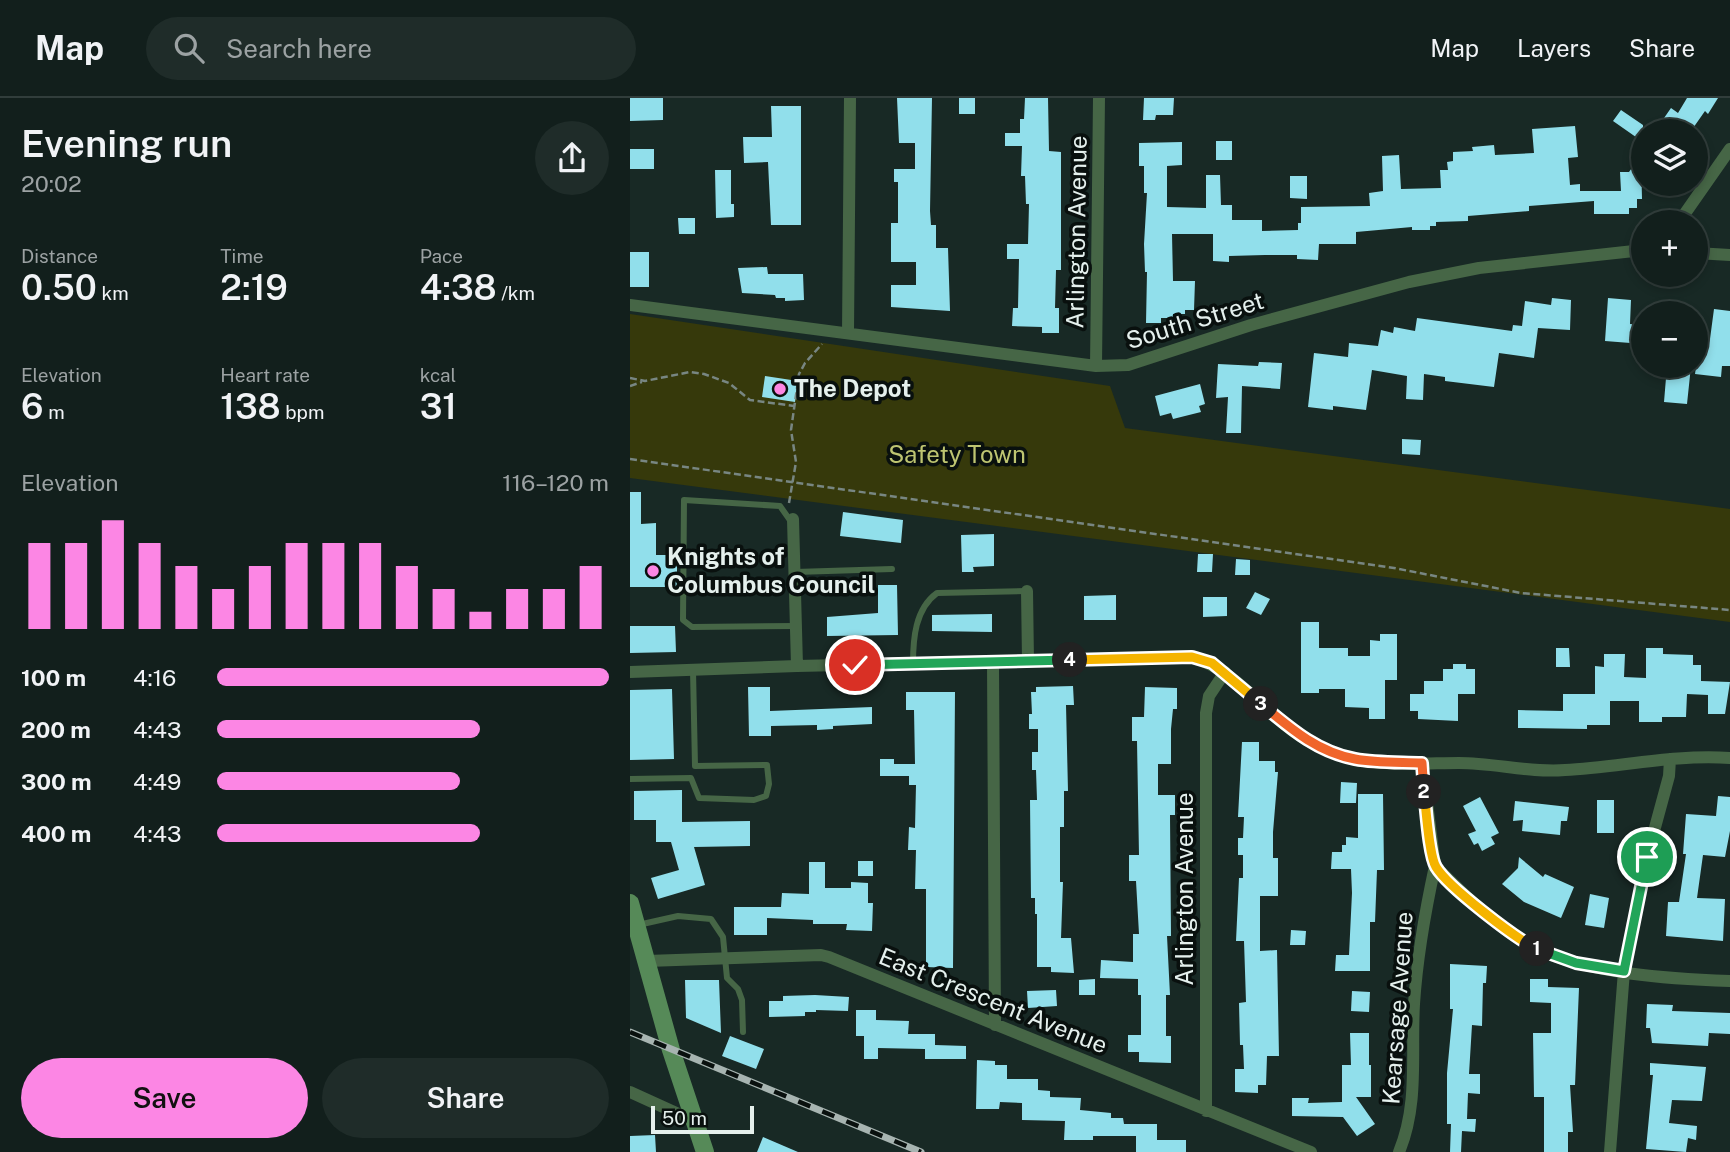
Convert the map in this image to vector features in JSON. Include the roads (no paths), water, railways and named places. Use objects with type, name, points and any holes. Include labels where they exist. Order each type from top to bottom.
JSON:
[{"type":"main road","points":[[630,902],[671,1050],[705,1152]]},
{"type":"street","points":[[848,334],[850,98]]},
{"type":"street","name":"Arlington Avenue","points":[[1096,366],[1099,98]]},
{"type":"street","points":[[1687,210],[1730,149]]},
{"type":"street","name":"South Street","points":[[630,305],[1096,366],[1128,365],[1251,325],[1409,282],[1479,268],[1631,251]]},
{"type":"street","points":[[1708,254],[1730,255]]},
{"type":"street","points":[[793,522],[797,666]]},
{"type":"street","points":[[1027,591],[1028,661]]},
{"type":"street","points":[[630,673],[797,666],[1192,657],[1212,663],[1225,672],[1295,733],[1315,745],[1356,760],[1463,763],[1563,771],[1670,759],[1730,758]]},
{"type":"street","points":[[993,662],[995,1025]]},
{"type":"street","name":"Arlington Avenue","points":[[1206,1111],[1206,713],[1209,696],[1225,672]]},
{"type":"street","points":[[1610,1152],[1624,971],[1647,857],[1670,776],[1670,759]]},
{"type":"street","name":"Kearsage Avenue","points":[[1399,1152],[1408,1130],[1413,1092],[1414,1004],[1424,915],[1435,866],[1422,763]]},
{"type":"street","points":[[1435,866],[1486,913],[1534,947],[1576,963],[1624,971],[1730,981]]},
{"type":"street","name":"East Crescent Avenue","points":[[647,961],[821,955],[1311,1152]]},
{"type":"street","points":[[630,1092],[696,1122]]},
{"type":"lane","points":[[793,522],[780,506],[684,500],[683,620],[692,626],[796,626]]},
{"type":"lane","points":[[795,572],[892,569]]},
{"type":"lane","points":[[913,664],[915,628],[927,603],[937,593],[1027,591]]},
{"type":"lane","points":[[693,670],[695,766],[691,778],[699,798],[754,800],[766,796],[769,784],[767,765],[695,766]]},
{"type":"lane","points":[[630,779],[691,778]]},
{"type":"lane","points":[[637,925],[678,916],[710,919],[723,937],[727,978],[738,989],[742,1000],[743,1032]]},
{"type":"railway","points":[[630,1032],[921,1152]]},
{"type":"place","name":"The Depot","points":[[780,389]]},
{"type":"place","name":"Knights of Columbus Council","points":[[653,571]]},
{"type":"park label","name":"Safety Town","points":[[957,455]]}]
